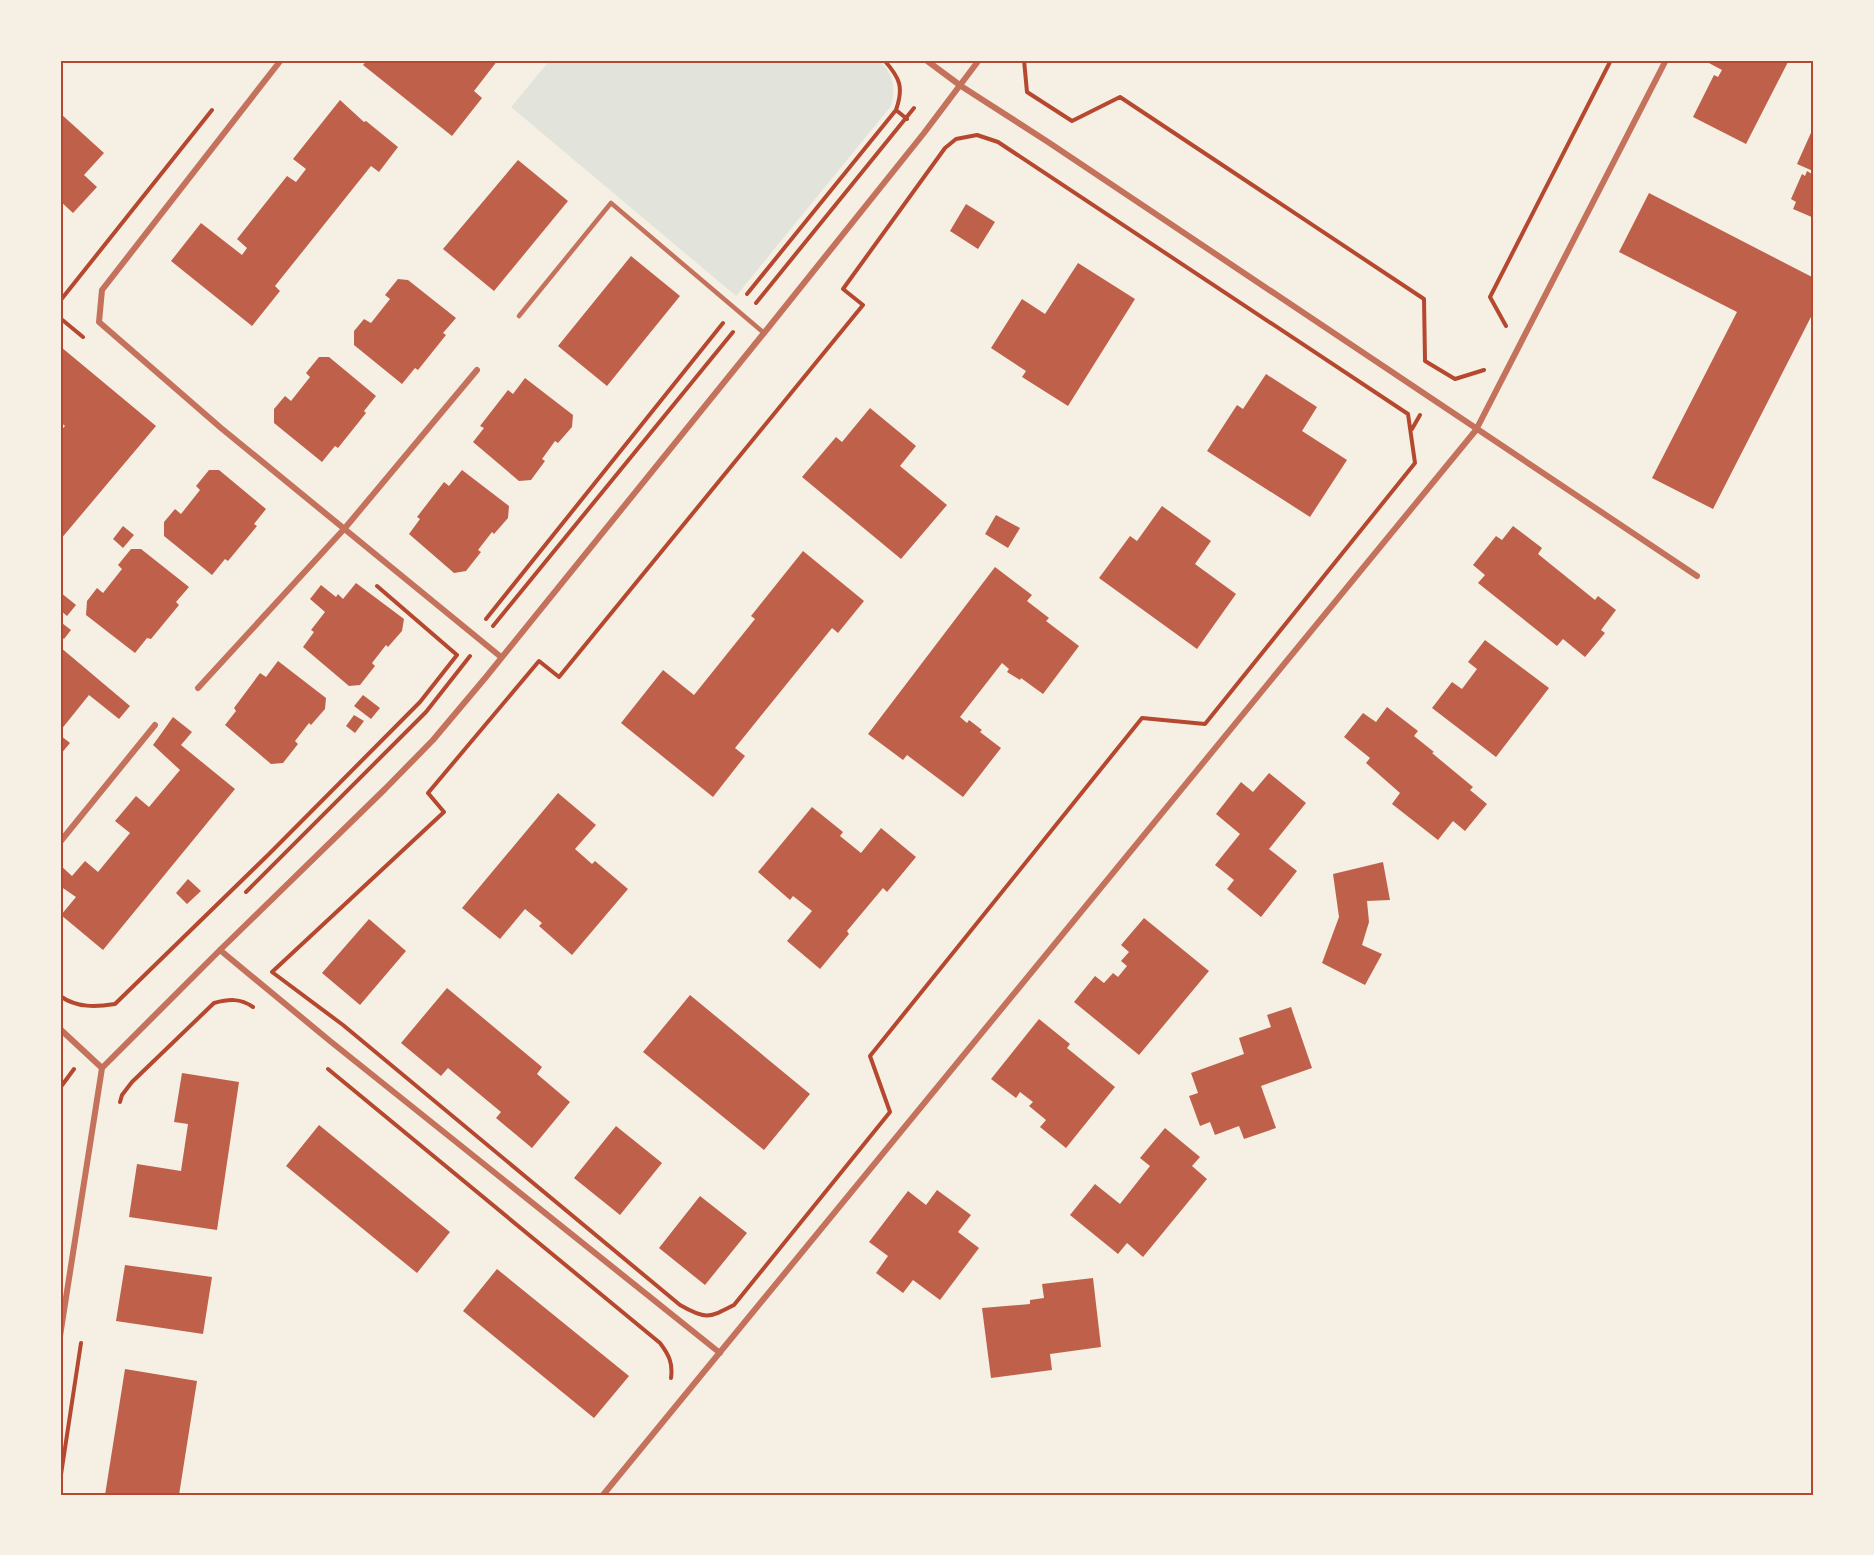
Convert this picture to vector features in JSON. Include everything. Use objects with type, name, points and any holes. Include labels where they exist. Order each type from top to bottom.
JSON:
[{"type":"street","points":[[281,60],[102,290],[99,322],[221,428],[501,657]]},
{"type":"street","points":[[926,60],[961,86],[1697,576]]},
{"type":"street","points":[[60,1336],[102,1068],[433,740],[764,333],[961,86],[979,60]]},
{"type":"street","points":[[603,1495],[1476,430],[1666,60]]},
{"type":"street","points":[[198,688],[345,528],[477,370]]},
{"type":"street","points":[[60,842],[155,725]]},
{"type":"street","points":[[220,950],[330,1041],[720,1353]]},
{"type":"street","points":[[60,1029],[102,1068]]},
{"type":"lane","points":[[519,316],[610,203],[764,333]]},
{"type":"path","points":[[474,635],[896,110],[902,93],[895,72],[884,60]]},
{"type":"path","points":[[1024,60],[1027,92],[1072,121],[1120,98],[1424,299],[1425,361],[1455,379],[1492,368]]},
{"type":"path","points":[[1510,333],[1490,297],[1611,60]]},
{"type":"path","points":[[241,897],[426,711],[942,72]]},
{"type":"path","points":[[60,300],[214,108]]},
{"type":"path","points":[[977,135],[998,142],[1408,414],[1415,463],[1205,724],[1142,718],[870,1056],[890,1112],[734,1305],[712,1316],[696,1314],[680,1305],[343,1025],[272,972],[444,812],[428,793],[539,661],[559,677],[864,305],[843,289],[945,148],[957,139],[977,135]]},
{"type":"path","points":[[60,996],[78,1005],[96,1007],[115,1004],[130,991],[420,702],[457,655],[447,646]]},
{"type":"path","points":[[118,1110],[122,1095],[132,1082],[214,1003],[228,999],[238,1000],[256,1010]]},
{"type":"path","points":[[60,1088],[86,1054]]},
{"type":"path","points":[[323,1065],[660,1343],[669,1355],[672,1366],[670,1385]]},
{"type":"path","points":[[60,1480],[82,1342]]},
{"type":"shaded area","points":[[550,60],[878,60],[890,75],[893,92],[891,106],[736,296],[511,107]]},
{"type":"building","points":[[367,60],[498,60],[474,91],[482,98],[452,136],[363,65]]},
{"type":"building","points":[[1708,60],[1789,60],[1746,144],[1693,117],[1714,75],[1718,77],[1722,70],[1707,62]]},
{"type":"building","points":[[340,100],[364,122],[366,121],[398,147],[379,172],[371,166],[275,286],[280,291],[252,326],[171,261],[201,223],[242,255],[247,248],[237,239],[287,176],[296,182],[306,169],[293,159]]},
{"type":"building","points":[[61,114],[104,153],[84,175],[97,187],[73,213],[60,201]]},
{"type":"building","points":[[1814,126],[1814,218],[1793,209],[1796,202],[1791,199],[1802,174],[1805,176],[1807,171],[1812,174],[1813,171],[1797,164]]},
{"type":"building","points":[[518,160],[568,201],[494,291],[443,249]]},
{"type":"building","points":[[1649,193],[1814,278],[1814,311],[1713,509],[1652,478],[1737,312],[1619,252]]},
{"type":"building","points":[[966,204],[995,222],[978,249],[950,231]]},
{"type":"building","points":[[631,256],[680,296],[607,386],[558,346]]},
{"type":"building","points":[[1078,263],[1135,299],[1068,406],[1022,377],[1026,371],[991,348],[1022,299],[1045,314]]},
{"type":"building","points":[[398,279],[408,280],[456,318],[443,333],[446,335],[418,370],[415,368],[402,384],[354,345],[354,331],[364,319],[371,323],[390,299],[385,295]]},
{"type":"building","points":[[61,347],[156,426],[60,540],[60,431],[65,426],[60,422]]},
{"type":"building","points":[[319,357],[329,357],[376,396],[364,411],[366,413],[338,448],[335,446],[322,462],[274,423],[274,409],[285,396],[291,401],[310,377],[306,373]]},
{"type":"building","points":[[1266,374],[1317,407],[1302,431],[1347,460],[1310,517],[1207,451],[1237,405],[1243,409]]},
{"type":"building","points":[[525,378],[573,415],[572,427],[558,443],[555,441],[542,459],[545,461],[531,480],[519,481],[473,442],[484,428],[480,426],[508,390],[513,394]]},
{"type":"building","points":[[870,408],[916,446],[900,466],[947,505],[901,559],[802,477],[836,437],[842,442]]},
{"type":"building","points":[[209,470],[219,470],[266,509],[254,524],[257,526],[228,561],[225,559],[212,575],[164,536],[164,522],[175,509],[181,514],[200,490],[196,486]]},
{"type":"building","points":[[462,470],[509,506],[508,518],[494,534],[492,532],[478,550],[481,552],[466,571],[454,573],[409,534],[420,519],[417,517],[444,482],[449,486]]},
{"type":"building","points":[[1162,506],[1211,541],[1195,564],[1236,594],[1197,649],[1099,578],[1130,536],[1137,541]]},
{"type":"building","points":[[996,515],[1020,528],[1008,548],[985,534]]},
{"type":"building","points":[[123,526],[134,535],[123,548],[113,539]]},
{"type":"building","points":[[1513,526],[1542,548],[1538,554],[1595,600],[1598,596],[1616,610],[1601,630],[1605,633],[1585,657],[1563,639],[1557,646],[1478,583],[1485,575],[1473,565],[1496,536],[1502,540]]},
{"type":"building","points":[[131,549],[141,549],[189,587],[176,602],[179,605],[151,639],[147,638],[135,653],[86,615],[87,601],[97,588],[103,593],[122,569],[118,565]]},
{"type":"building","points":[[803,551],[864,601],[838,633],[832,628],[735,748],[745,756],[713,797],[621,723],[663,670],[694,695],[755,619],[751,616]]},
{"type":"building","points":[[995,567],[1032,595],[1027,601],[1049,618],[1046,621],[1079,646],[1043,694],[1021,678],[1020,680],[1007,672],[1009,669],[1002,663],[960,717],[967,723],[969,720],[1001,748],[963,797],[907,755],[903,760],[868,734]]},
{"type":"building","points":[[356,583],[404,619],[402,631],[388,647],[386,645],[372,663],[375,666],[360,685],[349,686],[303,647],[314,632],[311,630],[325,612],[310,599],[321,585],[336,597],[338,594],[343,599]]},
{"type":"building","points":[[60,592],[76,605],[67,616],[60,610]]},
{"type":"building","points":[[62,623],[71,630],[64,639],[60,636]]},
{"type":"building","points":[[1485,640],[1549,688],[1496,757],[1432,708],[1452,682],[1462,689],[1477,669],[1468,662]]},
{"type":"building","points":[[60,647],[130,706],[119,719],[89,695],[60,731]]},
{"type":"building","points":[[278,661],[326,698],[325,709],[311,725],[309,723],[295,741],[298,744],[283,763],[271,764],[225,725],[236,711],[234,708],[260,673],[266,677]]},
{"type":"building","points":[[363,695],[380,708],[371,719],[354,706]]},
{"type":"building","points":[[1387,707],[1418,731],[1414,736],[1473,787],[1470,790],[1487,804],[1465,831],[1453,821],[1438,840],[1392,804],[1400,793],[1366,763],[1370,758],[1344,737],[1363,713],[1376,722]]},
{"type":"building","points":[[354,715],[364,721],[355,733],[346,726]]},
{"type":"building","points":[[173,717],[192,732],[181,745],[235,789],[103,950],[61,915],[76,897],[60,886],[60,865],[72,876],[85,861],[98,872],[130,833],[115,821],[136,796],[149,807],[180,770],[153,745]]},
{"type":"building","points":[[60,735],[70,743],[60,755]]},
{"type":"building","points":[[1269,773],[1306,803],[1269,849],[1297,871],[1261,917],[1227,889],[1234,880],[1215,865],[1240,834],[1216,814],[1241,782],[1253,792]]},
{"type":"building","points":[[558,793],[596,825],[575,849],[592,864],[595,861],[628,889],[572,955],[539,926],[542,923],[525,909],[500,939],[462,908]]},
{"type":"building","points":[[812,807],[843,832],[840,836],[861,853],[881,828],[916,857],[887,892],[883,888],[847,931],[849,934],[820,969],[787,941],[812,911],[793,896],[790,900],[758,872]]},
{"type":"building","points":[[1383,862],[1390,900],[1367,901],[1369,922],[1362,945],[1382,954],[1365,985],[1322,963],[1339,917],[1333,874]]},
{"type":"building","points":[[188,879],[201,891],[187,904],[176,893]]},
{"type":"building","points":[[1144,918],[1209,971],[1139,1055],[1074,1002],[1095,976],[1104,983],[1113,973],[1118,977],[1127,966],[1121,961],[1129,952],[1121,945]]},
{"type":"building","points":[[369,919],[406,951],[360,1005],[322,973]]},
{"type":"building","points":[[447,988],[542,1067],[537,1074],[570,1102],[532,1148],[496,1118],[501,1112],[448,1068],[441,1076],[401,1043]]},
{"type":"building","points":[[690,995],[810,1094],[764,1150],[643,1052]]},
{"type":"building","points":[[1291,1007],[1312,1068],[1261,1086],[1276,1128],[1244,1139],[1239,1126],[1215,1135],[1210,1122],[1200,1126],[1189,1096],[1198,1093],[1191,1073],[1244,1054],[1239,1038],[1271,1027],[1267,1015]]},
{"type":"building","points":[[1039,1019],[1070,1044],[1067,1048],[1115,1087],[1066,1148],[1040,1127],[1046,1120],[1029,1106],[1033,1102],[1020,1092],[1016,1098],[991,1079]]},
{"type":"building","points":[[182,1073],[239,1082],[217,1230],[129,1217],[137,1164],[181,1171],[188,1124],[174,1122]]},
{"type":"building","points":[[319,1125],[450,1232],[417,1273],[286,1166]]},
{"type":"building","points":[[616,1126],[662,1163],[620,1215],[574,1178]]},
{"type":"building","points":[[1165,1128],[1200,1157],[1192,1166],[1207,1179],[1143,1257],[1127,1243],[1118,1254],[1070,1215],[1095,1184],[1120,1204],[1150,1166],[1140,1158]]},
{"type":"building","points":[[937,1190],[971,1215],[958,1232],[979,1248],[940,1300],[913,1280],[903,1293],[876,1273],[888,1256],[869,1242],[908,1191],[926,1205]]},
{"type":"building","points":[[700,1196],[747,1233],[705,1285],[659,1248]]},
{"type":"building","points":[[125,1265],[212,1277],[203,1334],[116,1321]]},
{"type":"building","points":[[497,1269],[629,1376],[594,1418],[463,1311]]},
{"type":"building","points":[[1093,1278],[1101,1347],[1050,1354],[1052,1370],[991,1378],[982,1308],[1030,1304],[1030,1300],[1044,1298],[1042,1284]]},
{"type":"building","points":[[125,1369],[197,1381],[179,1495],[105,1495]]}]
